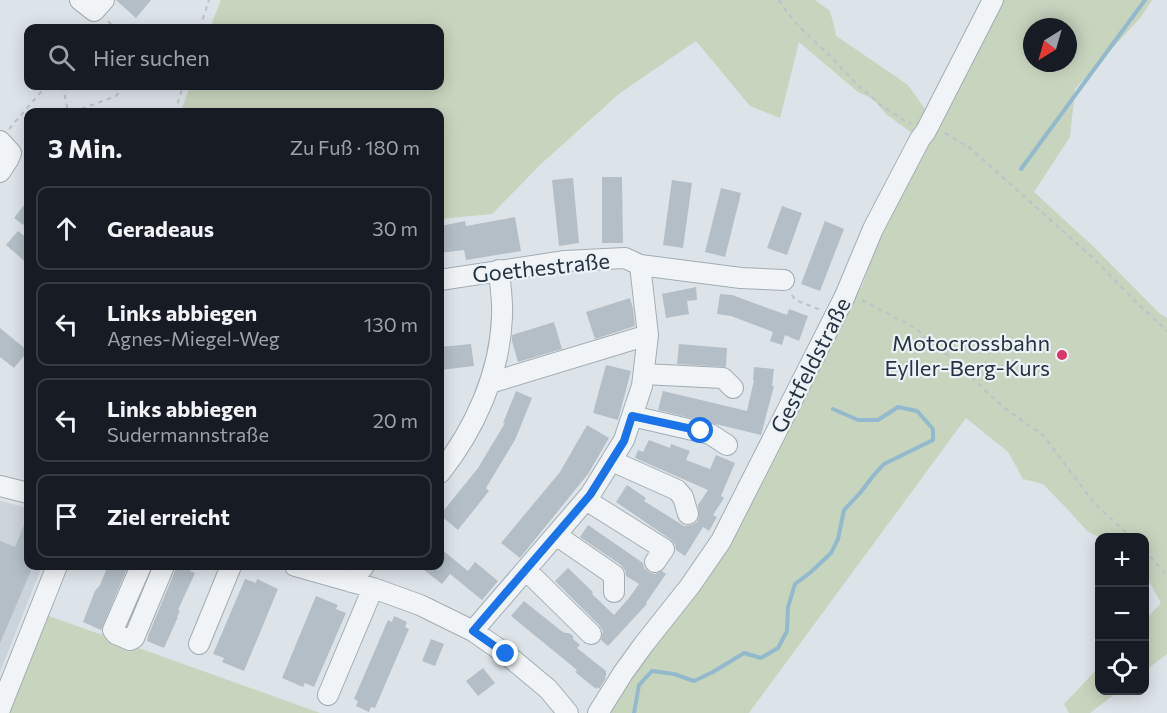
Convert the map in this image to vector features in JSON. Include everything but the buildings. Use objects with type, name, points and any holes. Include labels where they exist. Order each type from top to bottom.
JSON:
[{"type":"street","points":[[80,0],[94,11],[104,0]]},
{"type":"street","name":"Gestfeldstraße","points":[[598,713],[623,673],[690,586],[721,541],[845,296],[873,229],[928,128],[993,0]]},
{"type":"street","points":[[0,172],[12,147]]},
{"type":"street","name":"Goethestraße","points":[[444,279],[565,261],[625,258],[639,264],[741,278],[784,280]]},
{"type":"street","points":[[473,631],[586,500],[624,441],[642,386],[648,335],[639,264]]},
{"type":"street","points":[[444,467],[468,433],[496,364],[502,316],[499,270]]},
{"type":"street","points":[[490,383],[648,335]]},
{"type":"street","points":[[644,374],[723,378],[733,388]]},
{"type":"street","points":[[632,416],[706,433],[715,436],[727,445]]},
{"type":"street","points":[[612,461],[677,490],[683,497],[688,514]]},
{"type":"street","points":[[0,486],[24,492]]},
{"type":"street","points":[[586,500],[664,549],[655,562]]},
{"type":"street","points":[[556,535],[614,575],[614,592]]},
{"type":"street","points":[[0,709],[55,570]]},
{"type":"street","points":[[139,570],[113,630],[116,634],[130,640],[135,638],[162,570]]},
{"type":"street","points":[[199,644],[229,570]]},
{"type":"street","points":[[309,570],[373,588],[420,605],[473,631],[506,654],[548,689],[568,713]]},
{"type":"street","points":[[351,582],[361,570]]},
{"type":"street","points":[[526,570],[591,634]]},
{"type":"street","points":[[328,695],[373,588]]},
{"type":"path","points":[[202,24],[209,0]]},
{"type":"path","points":[[778,0],[798,25],[875,100],[898,117],[970,148],[1093,258],[1167,331]]},
{"type":"path","points":[[34,108],[44,90]]},
{"type":"path","points":[[64,90],[67,108]]},
{"type":"path","points":[[84,108],[116,96],[121,90]]},
{"type":"path","points":[[176,108],[182,90]]},
{"type":"path","points":[[12,147],[24,125]]},
{"type":"path","points":[[784,280],[795,300],[834,316]]},
{"type":"path","points":[[845,296],[867,302],[915,328],[1003,406],[1044,436],[1094,503],[1128,533]]},
{"type":"path","points":[[1149,555],[1167,575]]},
{"type":"shaded area","points":[[0,501],[24,507],[24,570],[40,570],[0,672]]},
{"type":"green space","points":[[221,0],[815,0],[830,11],[835,35],[908,85],[932,119],[993,0],[1152,0],[1141,17],[1075,89],[1070,137],[1034,192],[1094,247],[1160,314],[1167,318],[1167,654],[1149,668],[1149,616],[1161,603],[1149,581],[1149,533],[1095,533],[1095,535],[1088,532],[1043,484],[1023,479],[1008,452],[966,418],[749,713],[600,713],[690,586],[844,300],[862,287],[880,232],[920,139],[886,114],[873,99],[858,92],[799,42],[780,118],[750,106],[696,41],[620,93],[541,164],[492,214],[444,219],[444,108],[182,108],[189,90],[444,90],[444,24],[212,24]]},
{"type":"green space","points":[[38,612],[320,713],[0,713]]},
{"type":"green space","points":[[1095,671],[1095,695],[1114,695],[1090,713],[1069,713],[1064,704]]},
{"type":"waterway","points":[[1021,169],[1145,0]]},
{"type":"waterway","points":[[634,713],[639,685],[652,671],[674,674],[694,681],[744,653],[761,658],[778,648],[787,631],[788,607],[795,584],[831,553],[838,539],[844,510],[884,464],[933,440],[933,429],[917,411],[898,407],[878,420],[858,420],[833,409]]},
{"type":"place","name":"Motocrossbahn Eyller-Berg-Kurs","points":[[1062,355]]},
{"type":"route","points":[[506,654],[473,631],[590,495],[624,441],[632,416],[701,431]]}]
